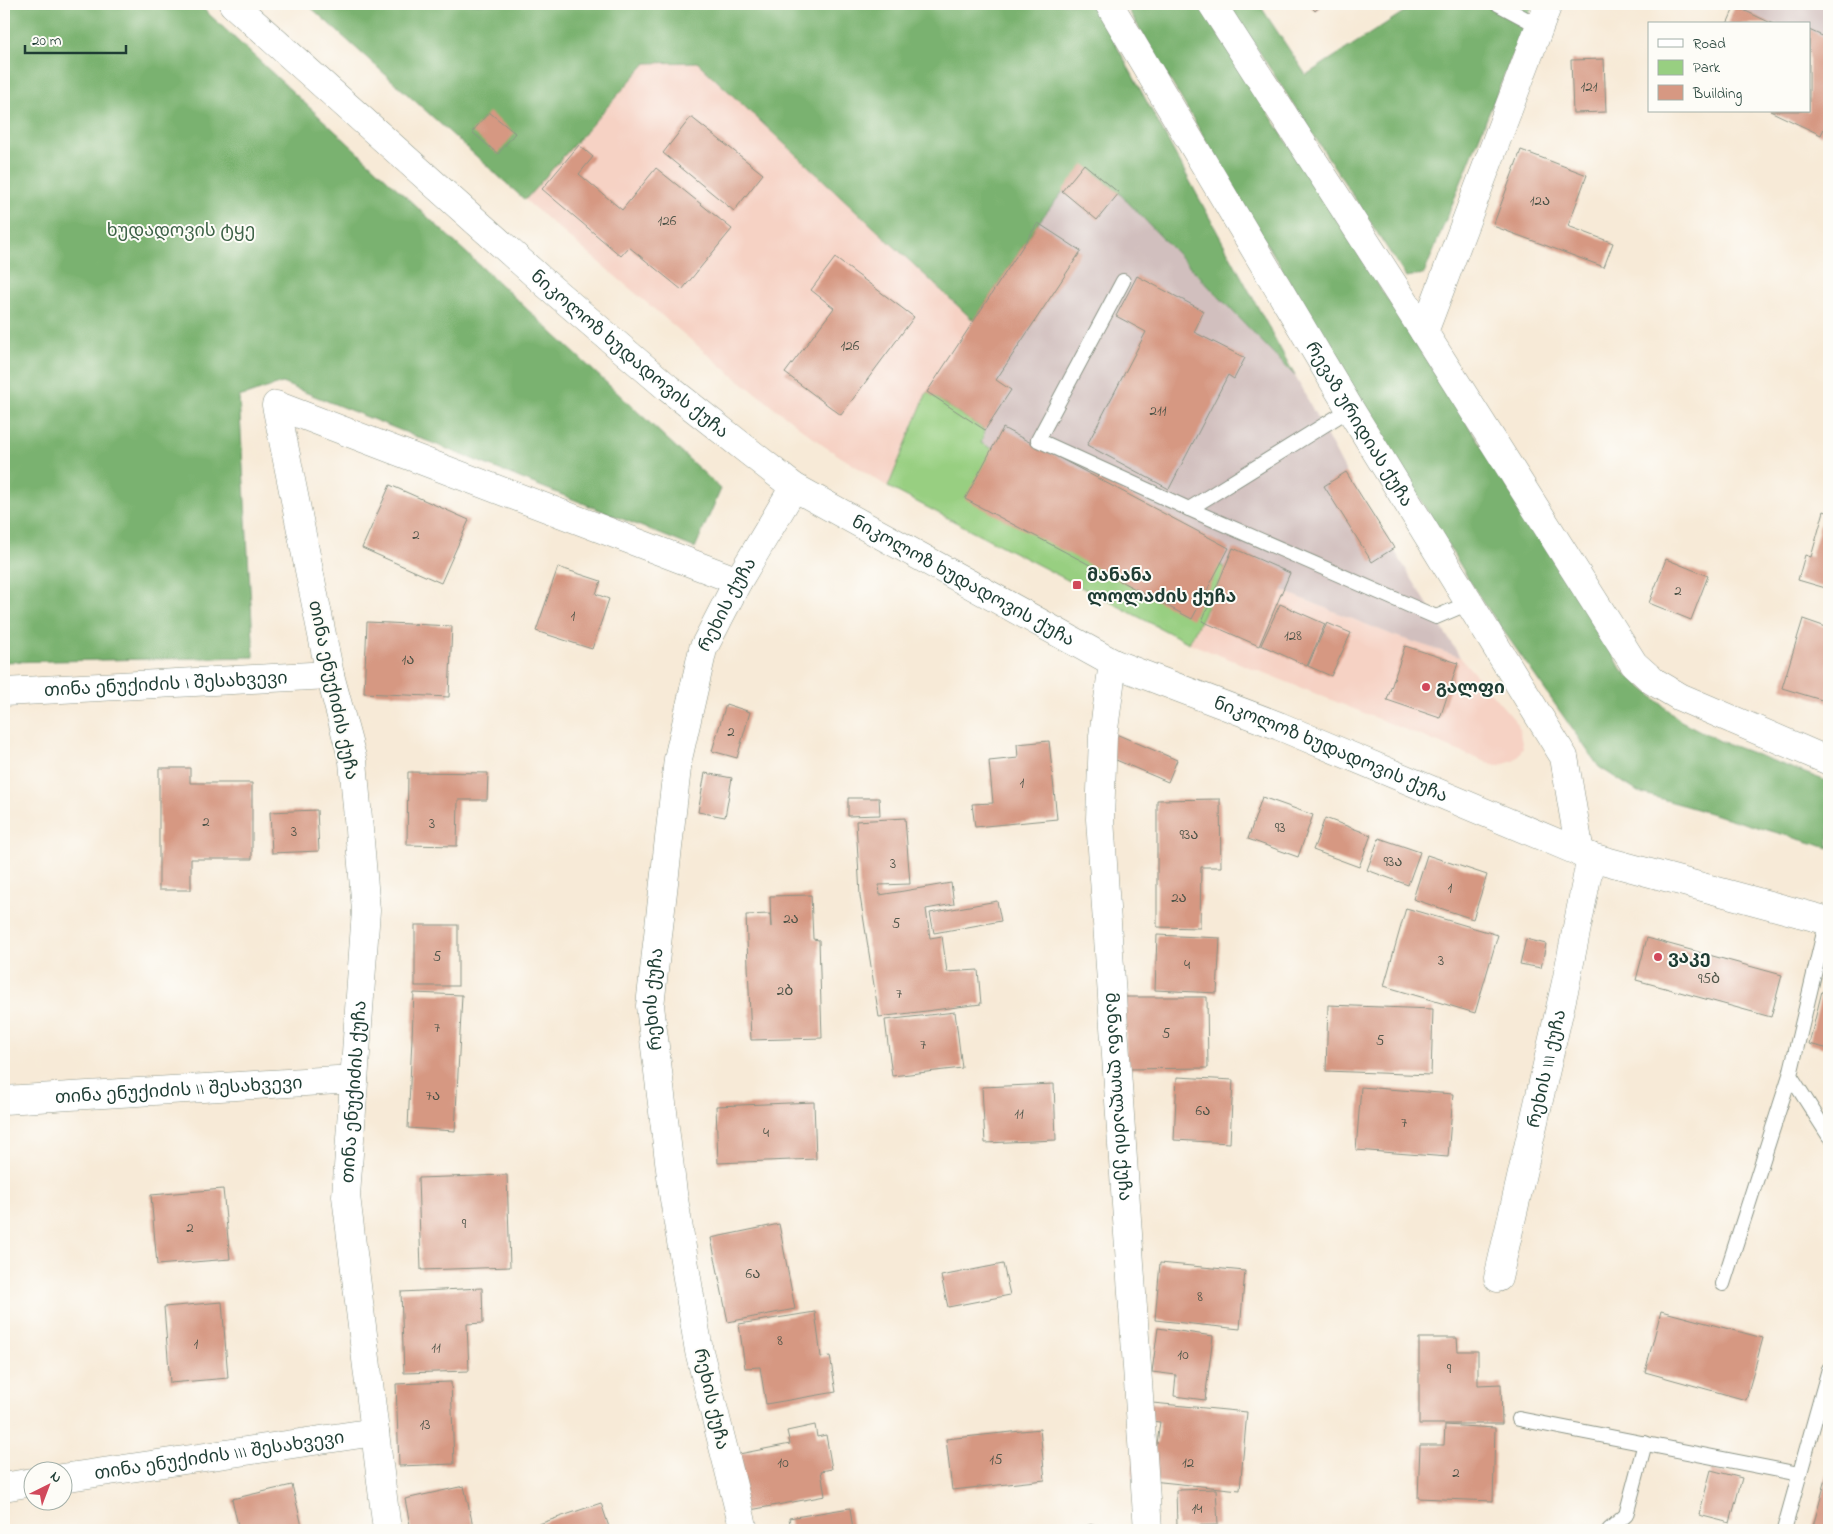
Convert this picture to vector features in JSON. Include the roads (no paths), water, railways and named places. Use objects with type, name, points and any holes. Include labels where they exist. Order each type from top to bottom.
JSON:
[{"type":"street","name":"ნიკოლოზ ხუდადოვის ქუჩა","points":[[233,4],[546,284],[668,388],[794,487],[1113,663],[1278,726],[1586,855],[1828,921]]},
{"type":"street","name":"რევაზ ურიდიას ქუჩა","points":[[1109,4],[1350,409],[1564,757],[1586,855]]},
{"type":"street","points":[[1212,4],[1424,332],[1634,664],[1653,681],[1680,697],[1829,762]]},
{"type":"street","points":[[1424,332],[1543,15]]},
{"type":"street","name":"თინა ენუქიძის ქუჩა","points":[[387,1530],[346,1196],[366,910],[353,762],[330,675],[276,405],[738,581]]},
{"type":"street","name":"რეხის ქუჩა","points":[[744,1530],[699,1351],[673,1193],[650,1006],[678,759],[704,648],[738,581],[794,487]]},
{"type":"street","name":"მანანა ლოლაძის ქუჩა","points":[[1113,663],[1103,736],[1100,819],[1148,1530]]},
{"type":"street","name":"თინა ენუქიძის I შესახვევი","points":[[4,692],[330,675]]},
{"type":"street","name":"რეხის III ქუჩა","points":[[1498,1278],[1566,982],[1586,855]]},
{"type":"street","name":"თინა ენუქიძის II შესახვევი","points":[[4,1100],[354,1079]]},
{"type":"street","name":"თინა ენუქიძის III შესახვევი","points":[[72,1477],[375,1432]]},
{"type":"street","points":[[4,1487],[22,1484]]},
{"type":"lane","points":[[1498,4],[1543,15]]},
{"type":"lane","points":[[1124,281],[1038,440],[1189,509],[1436,617],[1469,602]]},
{"type":"lane","points":[[1189,509],[1350,409]]},
{"type":"lane","points":[[1723,1284],[1790,1075],[1828,921]]},
{"type":"lane","points":[[1790,1075],[1829,1136]]},
{"type":"lane","points":[[1784,1530],[1829,1369]]},
{"type":"lane","points":[[1519,1419],[1799,1474]]},
{"type":"lane","points":[[1609,1530],[1626,1515],[1645,1444]]},
{"type":"place","name":"მანანა ლოლაძის ქუჩა","points":[[1077,585]]},
{"type":"place","name":"გალფი","points":[[1426,687]]},
{"type":"place","name":"ვაკე","points":[[1658,957]]},
{"type":"park label","name":"ხუდადოვის ტყე","points":[[181,230]]}]
